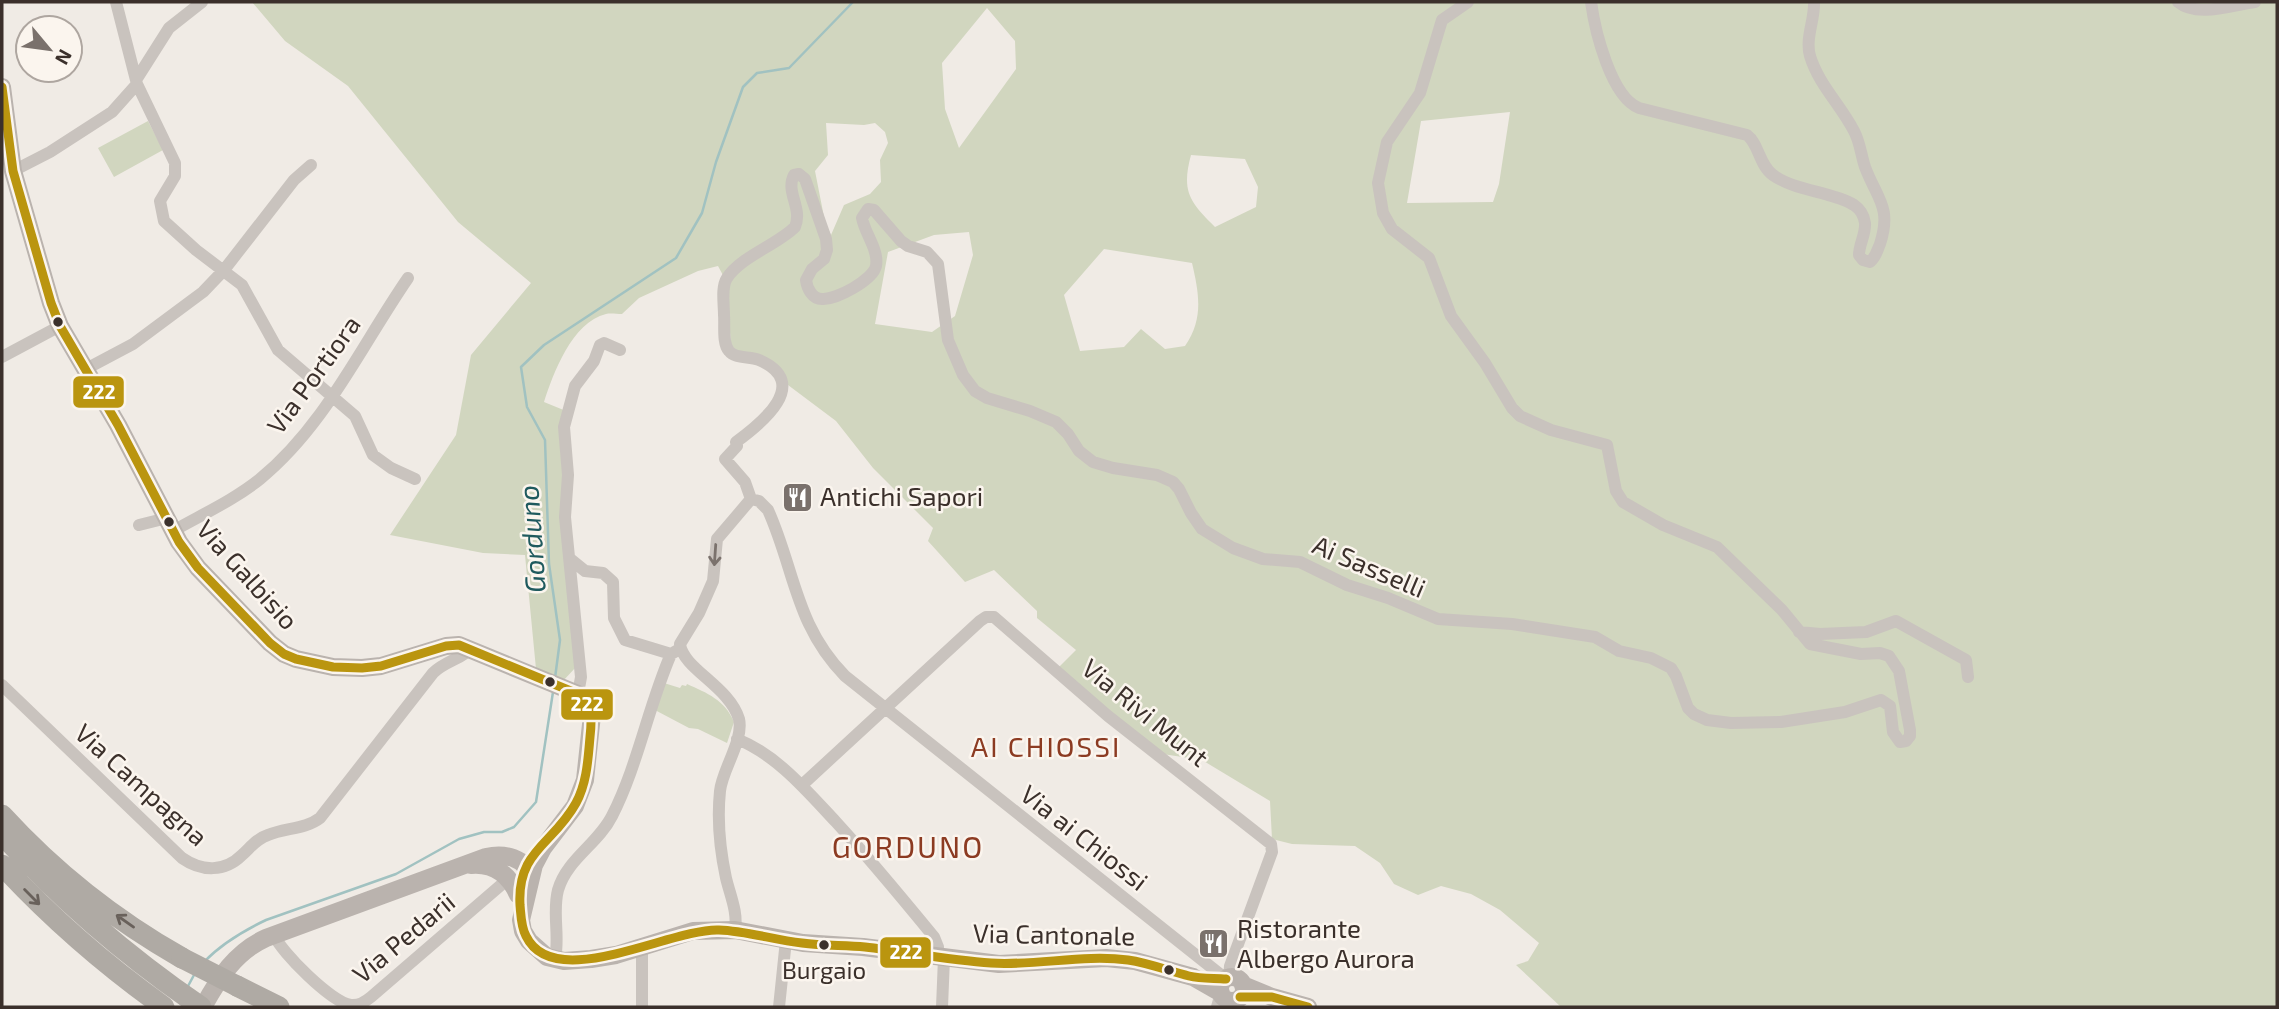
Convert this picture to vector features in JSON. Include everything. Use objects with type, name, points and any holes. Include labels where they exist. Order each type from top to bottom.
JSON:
[{"type":"highway","points":[[2,815],[44,859],[80,890],[134,928],[182,958],[279,1007]]},
{"type":"highway","points":[[2,834],[160,996]]},
{"type":"highway","points":[[2,865],[65,928],[160,996],[202,1007]]},
{"type":"main road","name":"Via Galbisio","points":[[2,87],[13,171],[42,276],[60,326],[118,425],[185,551],[215,586],[278,650],[296,659],[332,667],[362,668],[381,666],[446,646],[471,648],[576,694]]},
{"type":"main road","points":[[518,895],[537,856],[575,806],[585,780],[592,715],[587,701],[576,694]]},
{"type":"main road","points":[[202,1007],[221,975],[254,944],[471,865],[486,857],[501,855],[519,860],[537,856]]},
{"type":"main road","points":[[471,865],[494,862],[517,867],[537,856]]},
{"type":"main road","points":[[521,920],[537,856]]},
{"type":"main road","points":[[471,865],[492,867],[512,882],[518,895],[523,932],[533,946],[555,959]]},
{"type":"main road","name":"Via Cantonale","points":[[555,959],[591,959],[615,955],[693,931],[735,930],[786,940],[1010,964],[1121,959],[1193,977],[1229,993],[1272,997],[1308,1007]]},
{"type":"street","points":[[116,2],[137,82],[176,167],[175,176],[160,201],[161,216],[173,231],[237,280],[249,294],[278,351],[355,416],[373,455],[415,479]]},
{"type":"street","points":[[13,171],[50,152],[112,113],[137,82],[166,31],[202,2]]},
{"type":"street","points":[[1468,2],[1442,20],[1420,93],[1387,142],[1378,183],[1380,202],[1387,222],[1400,236],[1429,258],[1451,316],[1516,413],[1551,430],[1607,445],[1616,491],[1623,502],[1663,525],[1717,547],[1782,610],[1799,632],[1866,632],[1896,621],[1966,660],[1968,677]]},
{"type":"street","points":[[1591,2],[1599,43],[1617,88],[1627,101],[1639,108],[1747,135],[1763,164],[1772,174],[1792,185],[1853,205],[1860,211],[1865,225],[1859,255],[1870,262],[1876,255],[1886,216],[1868,175],[1855,132],[1821,81],[1811,57],[1809,44],[1814,2]]},
{"type":"street","points":[[2178,2],[2193,9],[2255,2]]},
{"type":"street","points":[[84,370],[133,344],[194,300],[224,270],[294,180],[311,165]]},
{"type":"street","name":"Ai Sasselli","points":[[781,397],[782,383],[771,367],[756,359],[732,354],[726,347],[724,286],[731,273],[795,227],[798,215],[791,184],[794,175],[799,174],[805,179],[827,245],[824,259],[812,269],[806,280],[808,289],[816,298],[825,299],[859,285],[873,273],[876,256],[862,218],[866,211],[874,210],[904,244],[927,252],[935,260],[939,270],[948,340],[969,384],[981,395],[1056,422],[1079,451],[1093,462],[1157,475],[1173,482],[1202,529],[1253,556],[1300,562],[1347,585],[1388,598],[1438,619],[1517,625],[1590,636],[1619,651],[1645,656],[1667,665],[1674,672],[1690,711],[1707,720],[1731,723],[1780,722],[1846,712],[1881,700],[1890,706],[1894,737],[1900,742],[1906,741],[1910,730],[1899,671],[1893,659],[1880,653],[1861,654],[1814,646],[1799,632]]},
{"type":"street","name":"Via Portiora","points":[[139,525],[170,525],[220,504],[251,485],[273,467],[318,417],[408,278]]},
{"type":"street","points":[[2,358],[60,326]]},
{"type":"street","points":[[576,694],[581,677],[565,517],[568,475],[564,427],[566,411],[575,386],[594,361],[600,345],[604,343],[620,350]]},
{"type":"street","name":"Via ai Chiossi","points":[[781,397],[767,416],[736,442],[737,446],[725,459],[745,482],[751,499],[759,501],[770,513],[803,612],[824,651],[845,676],[884,709],[1197,958],[1229,993]]},
{"type":"street","points":[[555,959],[556,900],[562,879],[571,864],[599,836],[611,819],[634,766],[654,696],[678,646],[699,613],[713,581],[717,539],[751,499]]},
{"type":"street","points":[[569,558],[585,571],[603,573],[613,582],[614,618],[624,638],[678,646],[689,661],[729,699],[738,718],[737,739],[720,790],[719,825],[723,863],[736,918],[735,930]]},
{"type":"street","name":"Via Rivi Munt","points":[[884,709],[980,621],[990,617],[998,619],[1108,716],[1271,844],[1272,852],[1230,965],[1229,993]]},
{"type":"street","name":"Via Campagna","points":[[2,685],[182,858],[202,868],[218,868],[239,859],[262,837],[310,824],[320,818],[433,673],[444,663],[467,654],[471,648]]},
{"type":"street","points":[[802,785],[884,709]]},
{"type":"street","points":[[737,739],[759,750],[802,785],[871,861],[934,937],[941,957],[942,1007]]},
{"type":"street","name":"Via Pedarii","points":[[274,935],[287,954],[331,995],[341,1002],[356,1005],[371,997],[501,885]]},
{"type":"street","points":[[779,1007],[786,940]]},
{"type":"street","points":[[642,946],[642,1007]]},
{"type":"street","points":[[1193,977],[1197,958]]},
{"type":"green space","points":[[252,2],[2277,2],[2277,1007],[1561,1007],[1516,965],[1528,961],[1539,943],[1500,910],[1471,894],[1441,886],[1418,895],[1394,884],[1380,863],[1355,846],[1292,844],[1272,839],[1270,801],[1202,760],[1156,753],[1056,670],[1076,650],[1037,618],[1037,611],[994,570],[965,582],[928,541],[933,528],[873,468],[836,421],[780,379],[774,370],[732,354],[725,279],[718,266],[698,271],[639,298],[622,314],[608,314],[594,319],[574,338],[559,364],[544,402],[566,411],[576,667],[563,681],[536,669],[525,555],[483,553],[390,535],[456,435],[471,355],[531,283],[458,222],[348,86],[285,41]],"holes":[[[987,8],[1015,41],[1016,69],[959,148],[945,109],[942,63]],[[1510,112],[1499,184],[1493,202],[1407,203],[1421,121]],[[826,123],[875,123],[885,132],[888,143],[880,160],[881,182],[870,194],[844,205],[831,235],[825,222],[815,171],[828,155]],[[1191,155],[1245,159],[1258,187],[1256,207],[1215,227],[1190,196],[1188,168]],[[969,232],[973,255],[955,316],[932,332],[875,324],[888,252],[934,235]],[[1104,249],[1192,263],[1198,306],[1195,326],[1185,346],[1165,349],[1141,329],[1124,347],[1080,351],[1064,295]]]},
{"type":"green space","points":[[148,121],[163,150],[114,177],[98,148]]},
{"type":"green space","points":[[664,683],[680,688],[687,684],[708,694],[726,708],[734,722],[727,743],[698,729],[689,728],[653,709]]},
{"type":"waterway","name":"Gorduno","points":[[555,678],[560,640],[549,564],[545,440],[527,407],[521,367],[544,345],[676,258],[702,213],[716,162],[743,87],[757,73],[789,68],[853,2]]},
{"type":"waterway","name":"Gorduno","points":[[204,962],[233,938],[266,920],[396,874],[459,839],[484,832],[502,832],[514,827],[536,802],[553,692]]},
{"type":"waterway","name":"Gorduno","points":[[187,988],[194,975]]},
{"type":"transit line","name":"222","points":[[2,87],[13,171],[60,326],[118,425],[179,542],[198,568],[270,643],[296,659],[333,667],[362,668],[381,666],[446,646],[459,645],[578,694],[586,703],[591,724],[583,787],[567,817],[530,860],[521,887],[523,929],[540,952],[561,959],[587,959],[698,932],[719,930],[818,945],[865,947],[991,963],[1094,958],[1128,960],[1194,977],[1226,979]]},
{"type":"transit line","name":"222","points":[[1240,997],[1272,997],[1308,1007]]},
{"type":"place","name":"Antichi Sapori","points":[[797,497]]},
{"type":"place","name":"Ristorante Albergo Aurora","points":[[1214,944]]},
{"type":"place","name":"Burgaio","points":[[824,945]]},
{"type":"district","name":"AI CHIOSSI","points":[[1046,747]]},
{"type":"district","name":"GORDUNO","points":[[908,848]]}]
